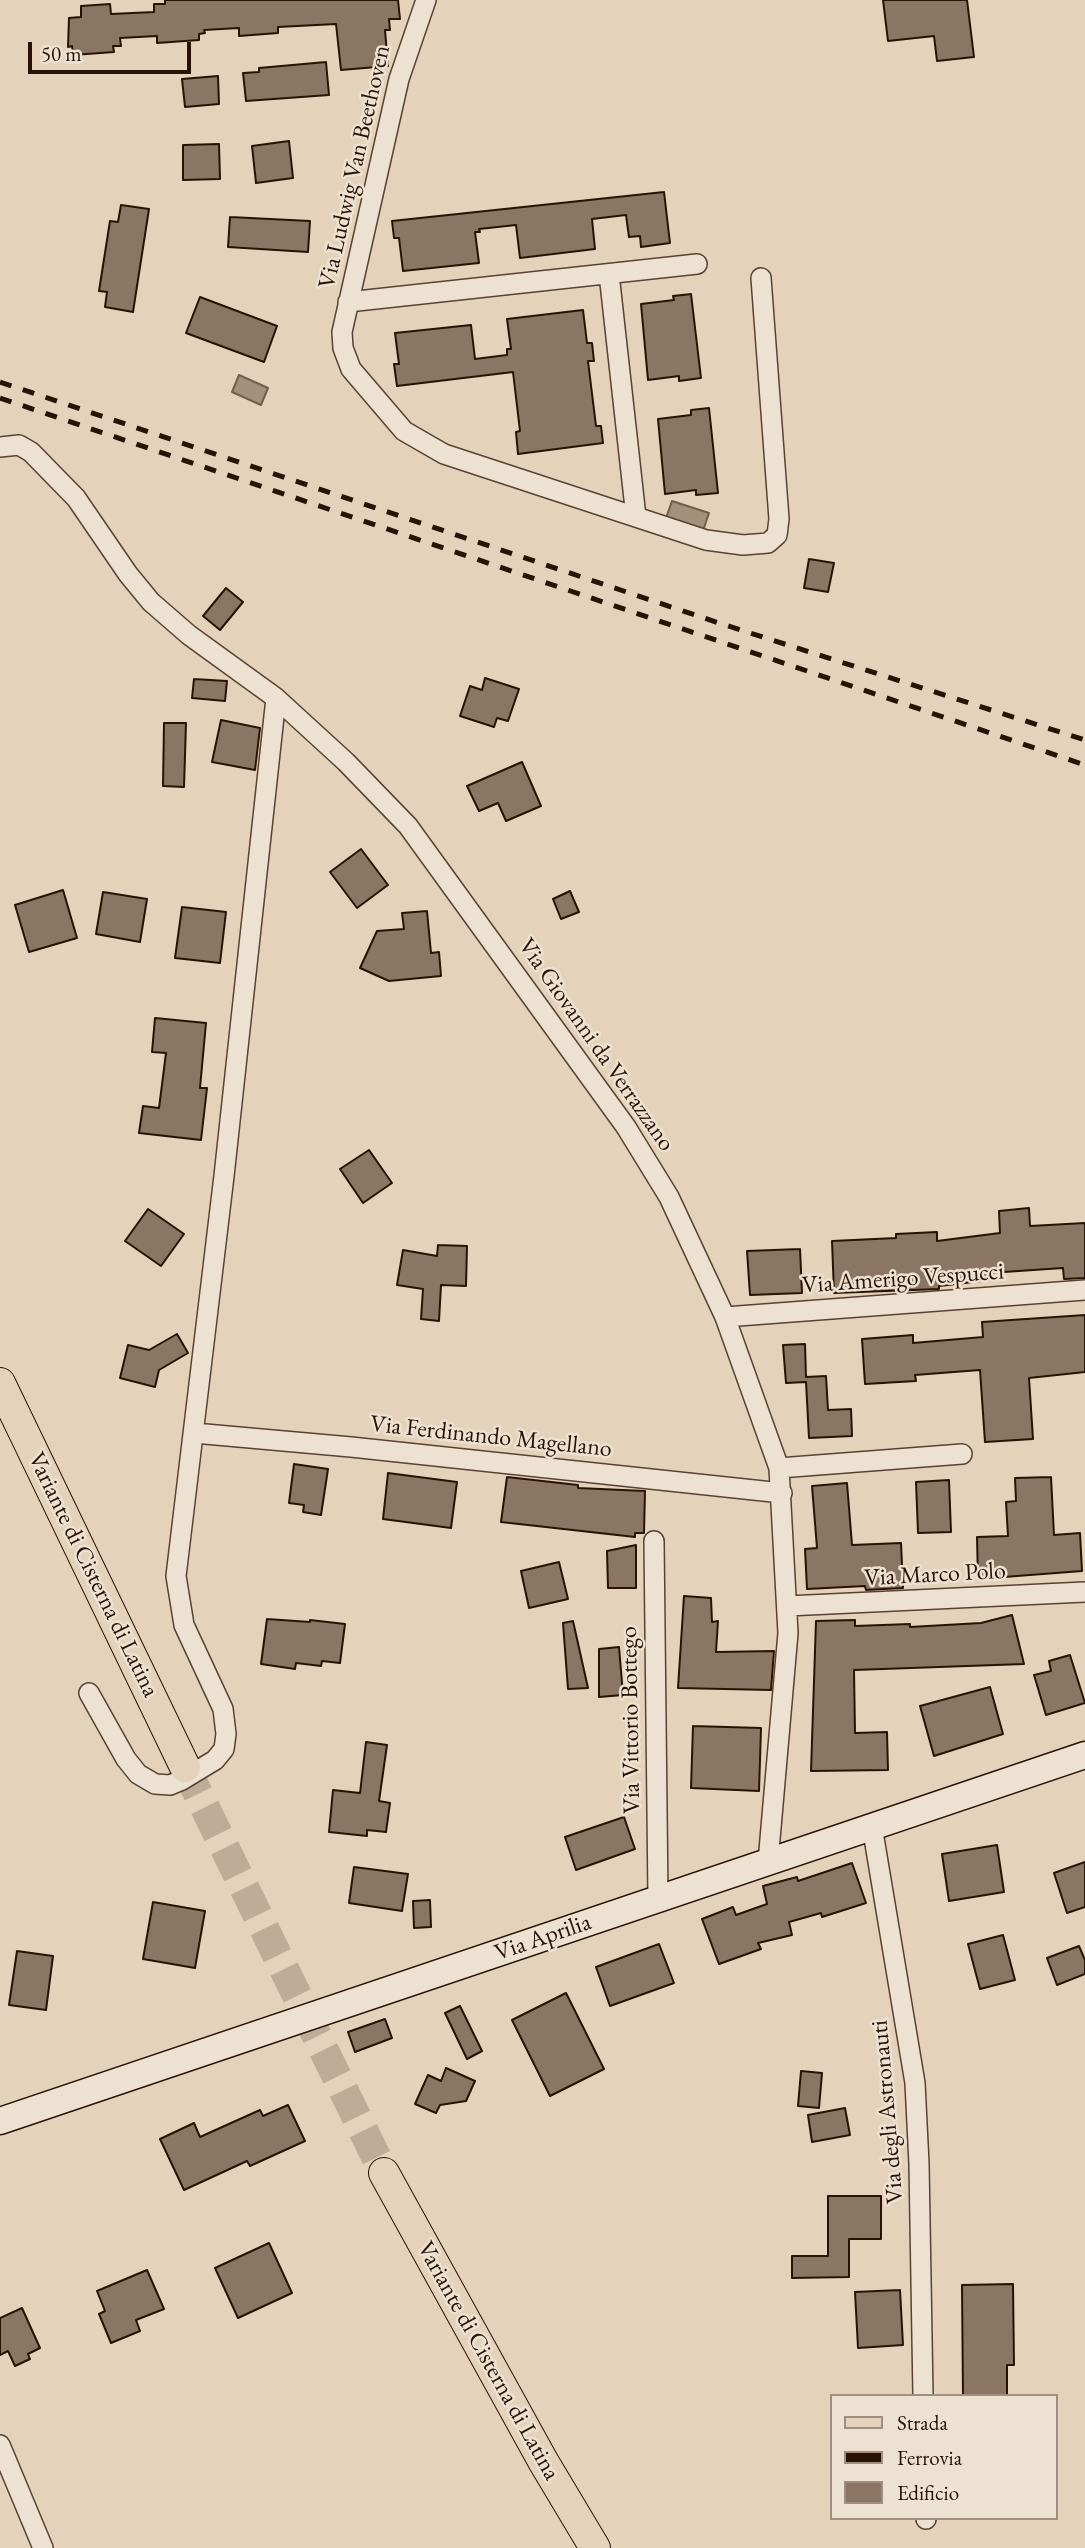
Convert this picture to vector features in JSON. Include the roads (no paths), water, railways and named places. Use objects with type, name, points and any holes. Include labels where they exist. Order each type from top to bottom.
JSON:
[{"type":"main road","name":"Variante di Cisterna di Latina","points":[[0,1383],[185,1767]]},
{"type":"main road","name":"Variante di Cisterna di Latina","points":[[384,2173],[543,2461],[595,2548]]},
{"type":"street","name":"Via Ludwig Van Beethoven","points":[[426,0],[399,79],[348,303],[342,332],[343,348],[355,375],[400,428],[419,441],[444,454],[636,517]]},
{"type":"street","points":[[348,303],[697,264]]},
{"type":"street","points":[[609,274],[636,517],[724,544],[762,545],[777,535],[779,519],[761,278]]},
{"type":"street","name":"Via Giovanni da Verrazzano","points":[[0,447],[19,445],[31,452],[76,498],[128,574],[151,602],[178,626],[276,698],[365,781],[419,839],[646,1156],[676,1209],[725,1317],[779,1468],[788,1606],[787,1658],[768,1862]]},
{"type":"street","points":[[89,1693],[126,1759],[150,1782],[176,1783],[215,1760],[224,1749],[226,1734],[222,1709],[184,1625],[176,1591],[176,1569],[194,1433],[276,698]]},
{"type":"street","name":"Via Amerigo Vespucci","points":[[725,1317],[1085,1290]]},
{"type":"street","name":"Via Ferdinando Magellano","points":[[194,1433],[782,1493]]},
{"type":"street","points":[[779,1468],[962,1454]]},
{"type":"street","name":"Via Vittorio Bottego","points":[[654,1541],[658,1899]]},
{"type":"street","name":"Via Marco Polo","points":[[788,1606],[1085,1592]]},
{"type":"street","name":"Via Aprilia","points":[[0,2121],[1085,1755]]},
{"type":"street","name":"Via degli Astronauti","points":[[872,1826],[915,2083],[923,2394]]},
{"type":"street","points":[[0,2445],[43,2548]]},
{"type":"tunnel","points":[[185,1767],[384,2173]]},
{"type":"railway","points":[[0,382],[722,624],[1085,740]]},
{"type":"railway","points":[[0,398],[1085,765]]}]
